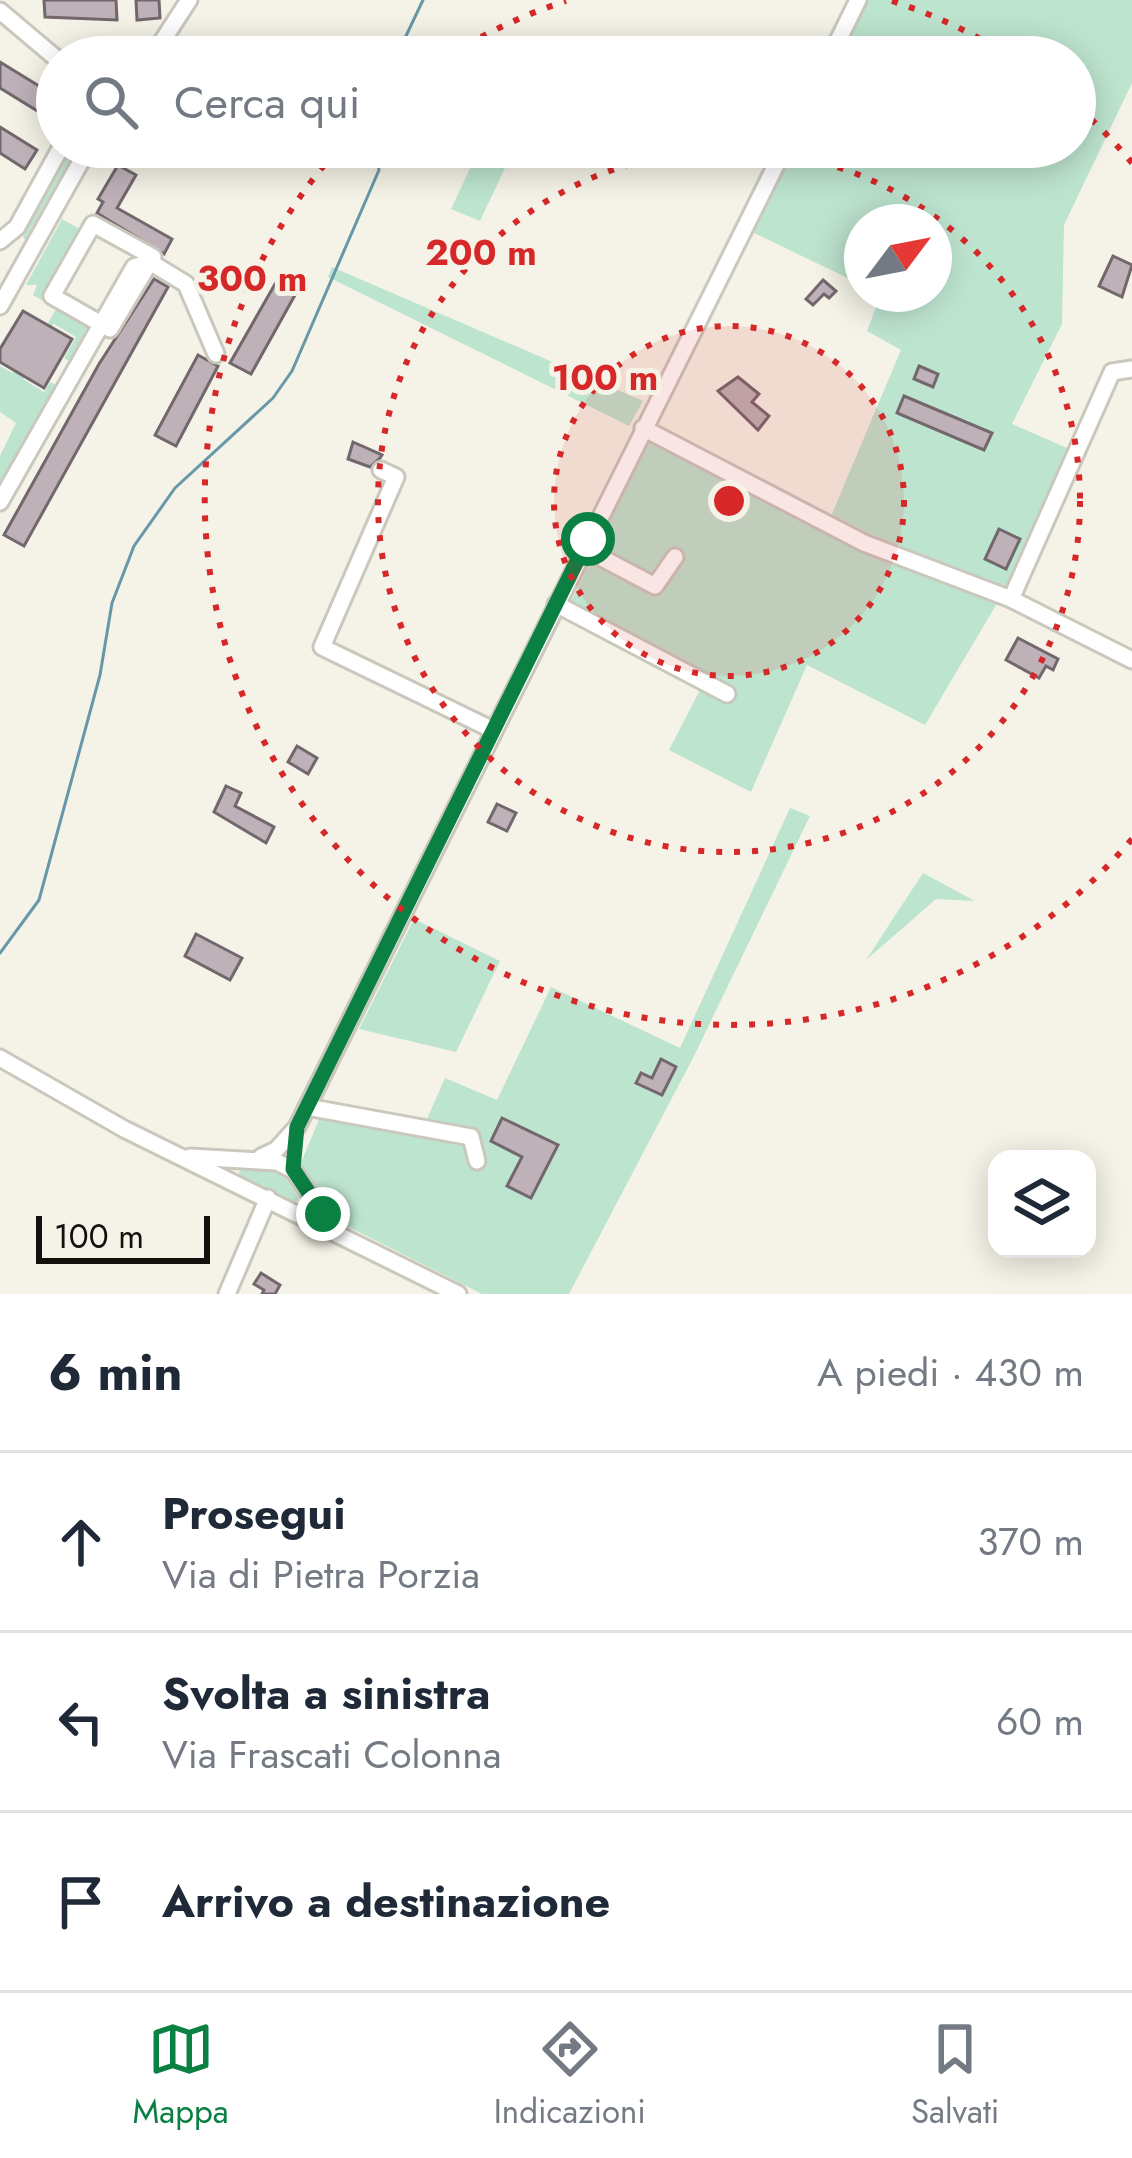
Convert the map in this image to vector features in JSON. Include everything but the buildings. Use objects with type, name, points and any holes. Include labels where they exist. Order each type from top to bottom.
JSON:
[{"type":"street","points":[[166,36],[189,0]]},
{"type":"street","points":[[840,36],[858,0]]},
{"type":"street","points":[[0,11],[36,41]]},
{"type":"street","points":[[0,241],[17,227],[49,168]]},
{"type":"street","points":[[1,304],[77,168]]},
{"type":"street","points":[[181,1157],[261,1157],[276,1150],[297,1127],[774,168]]},
{"type":"street","points":[[93,224],[153,257],[150,262],[110,329],[52,296],[93,224]]},
{"type":"street","points":[[150,262],[185,284],[216,354]]},
{"type":"street","points":[[0,279],[1,304]]},
{"type":"street","points":[[0,502],[101,324]]},
{"type":"street","points":[[1012,599],[1112,372],[1132,369]]},
{"type":"street","points":[[641,432],[864,543],[1012,599],[1132,659]]},
{"type":"street","points":[[381,470],[396,477],[322,647],[494,730]]},
{"type":"street","points":[[586,543],[655,586],[675,557]]},
{"type":"street","points":[[556,604],[727,694]]},
{"type":"street","points":[[0,1058],[181,1157],[458,1294]]},
{"type":"street","points":[[307,1107],[471,1137],[477,1161]]},
{"type":"street","points":[[293,1169],[297,1127]]},
{"type":"street","points":[[261,1157],[293,1169],[342,1236]]},
{"type":"street","points":[[233,1182],[237,1159]]},
{"type":"street","points":[[291,1209],[304,1208],[310,1195]]},
{"type":"street","points":[[227,1294],[268,1198]]},
{"type":"green space","points":[[863,0],[1132,0],[1132,83],[1096,158],[1096,36],[845,36]]},
{"type":"green space","points":[[61,168],[66,168],[25,240]]},
{"type":"green space","points":[[470,168],[505,168],[480,221],[451,209]]},
{"type":"green space","points":[[779,168],[1091,168],[1064,225],[1062,324],[1012,424],[1074,451],[1008,591],[865,536],[831,516],[901,350],[867,331],[874,312],[952,312],[952,204],[844,204],[844,276],[748,230]],"holes":[[[904,396],[949,415],[942,432],[897,412]],[[998,530],[1019,539],[1006,569],[985,559]]]},
{"type":"green space","points":[[62,219],[87,233],[52,296],[92,319],[69,361],[64,358],[76,337],[54,324],[42,334],[56,309],[33,295],[37,285],[26,285]]},
{"type":"green space","points":[[332,267],[643,401],[629,426],[328,277]]},
{"type":"green space","points":[[20,361],[29,367],[23,379],[44,392],[50,382],[56,385],[0,492],[0,456],[16,423],[0,412],[0,366],[13,373]]},
{"type":"green space","points":[[651,437],[999,600],[925,725],[807,665],[751,792],[669,750],[701,688],[563,618]]},
{"type":"green space","points":[[790,808],[810,816],[694,1056],[569,1294],[482,1294],[319,1212],[301,1182],[300,1165],[323,1110],[427,1119],[445,1078],[497,1100],[551,987],[680,1048]],"holes":[[[661,1060],[675,1067],[661,1095],[637,1083],[642,1073],[652,1078]],[[535,1134],[558,1146],[531,1198],[508,1186]]]},
{"type":"green space","points":[[923,873],[975,901],[936,899],[866,960]]},
{"type":"green space","points":[[414,919],[500,961],[456,1052],[359,1029]]},
{"type":"green space","points":[[262,1165],[282,1173],[299,1197],[294,1205],[238,1179],[240,1169]]},
{"type":"waterway","points":[[406,36],[423,0]]},
{"type":"waterway","points":[[0,953],[39,900],[100,675],[112,603],[134,546],[175,488],[273,398],[292,371],[379,168]]},
{"type":"route","points":[[323,1214],[293,1169],[297,1127],[588,539]]}]
